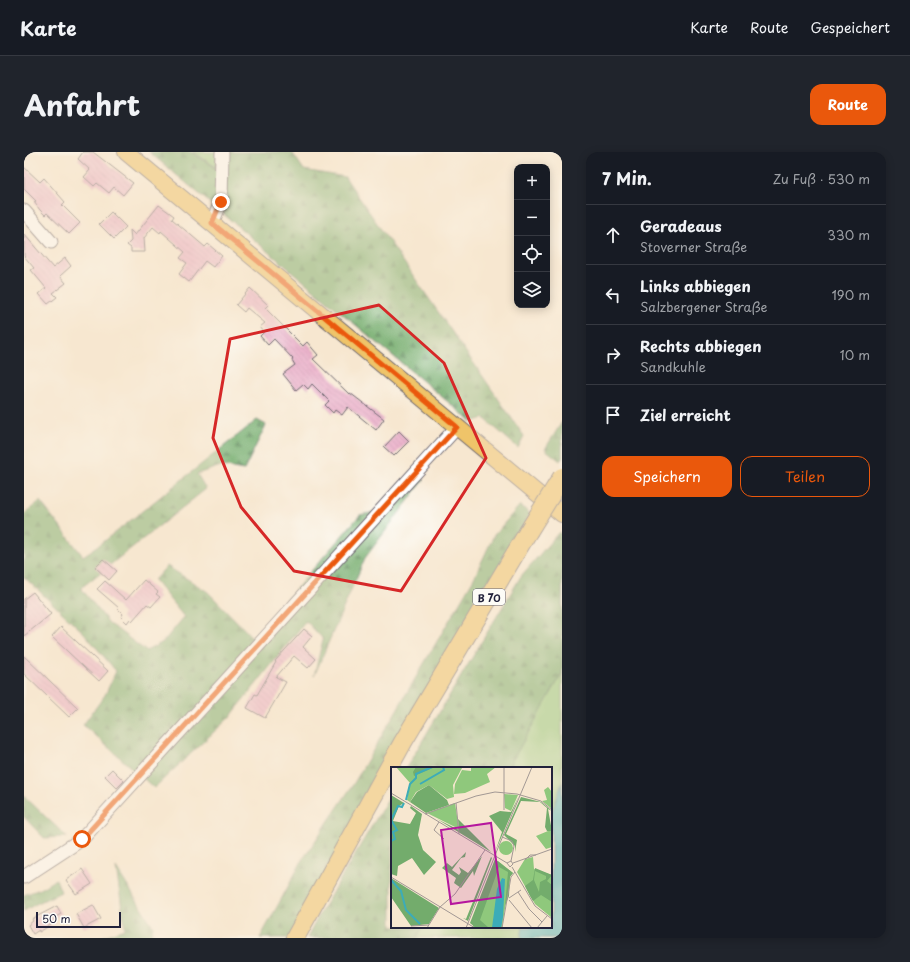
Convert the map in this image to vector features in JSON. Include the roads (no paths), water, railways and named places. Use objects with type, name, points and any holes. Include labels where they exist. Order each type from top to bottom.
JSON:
[{"type":"highway","name":"B 70","points":[[295,938],[404,742],[562,477]]},
{"type":"main road","points":[[126,152],[562,514]]},
{"type":"street","points":[[212,223],[221,202],[222,152]]},
{"type":"street","points":[[24,211],[51,242]]},
{"type":"street","points":[[24,877],[82,839],[457,427]]},
{"type":"water","points":[[562,782],[562,938],[521,938],[523,928],[552,928],[552,812]]}]
